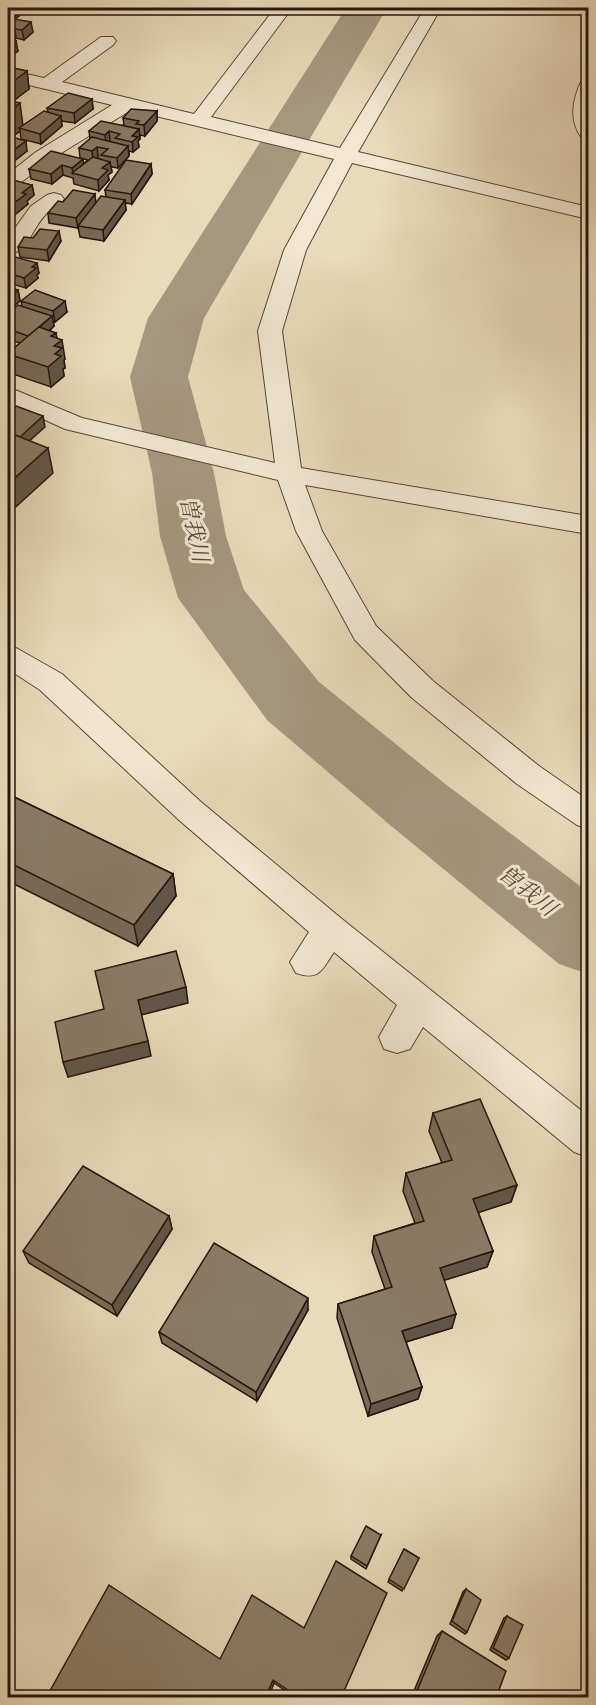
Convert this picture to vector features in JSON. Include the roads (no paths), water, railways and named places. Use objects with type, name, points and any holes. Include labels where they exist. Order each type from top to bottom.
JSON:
[{"type":"street","points":[[204,121],[284,8]]},
{"type":"street","points":[[433,8],[339,154],[295,250],[270,331],[289,476],[309,531],[365,633],[422,689],[528,775],[588,816]]},
{"type":"street","points":[[47,84],[107,41]]},
{"type":"street","points":[[8,75],[588,213]]},
{"type":"street","points":[[588,86],[584,98],[584,127],[588,133]]},
{"type":"street","points":[[8,183],[43,156],[128,104]]},
{"type":"street","points":[[8,249],[20,239],[38,210],[54,199]]},
{"type":"street","points":[[12,402],[74,424],[289,476],[588,525]]},
{"type":"street","points":[[8,656],[51,682],[190,811],[418,1002],[588,1139]]},
{"type":"street","points":[[308,962],[330,929]]},
{"type":"street","points":[[398,1037],[418,1002]]},
{"type":"waterway","name":"曽我川","points":[[366,8],[176,318],[159,377],[183,473],[193,536],[212,598],[293,701],[417,804],[588,939]]}]
